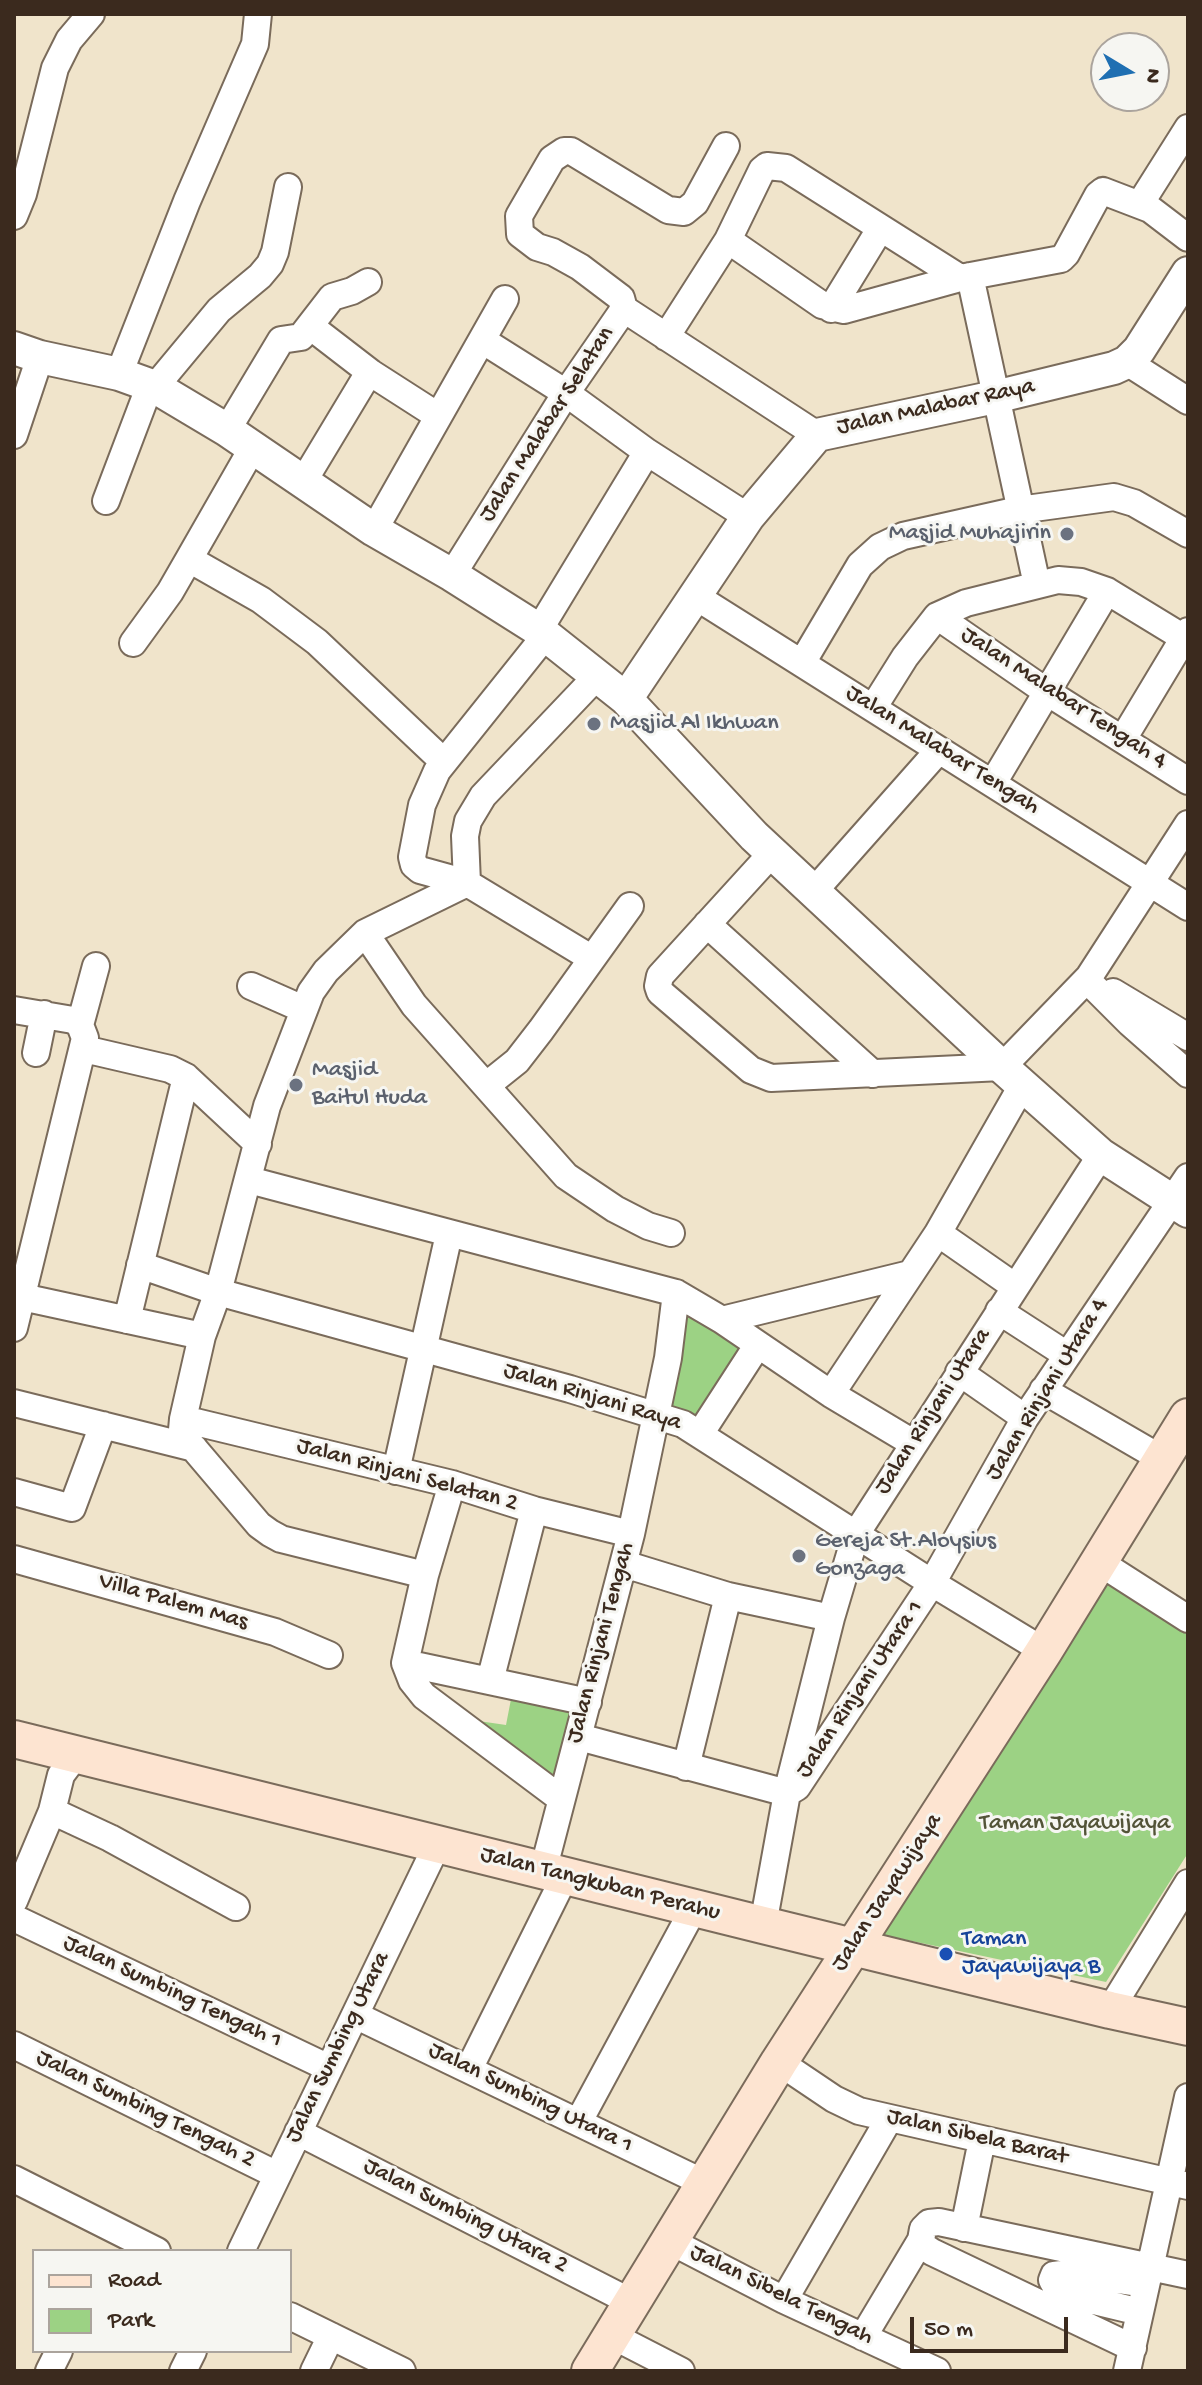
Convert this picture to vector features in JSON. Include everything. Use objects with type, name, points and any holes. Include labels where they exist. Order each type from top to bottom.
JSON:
[{"type":"main road","name":"Jalan Jayawijaya","points":[[590,2371],[779,2062],[1178,1439]]},
{"type":"main road","name":"Jalan Tangkuban Perahu","points":[[14,1739],[1188,2027]]},
{"type":"street","points":[[14,216],[23,194],[55,68],[69,40],[91,14]]},
{"type":"street","points":[[119,374],[187,201],[255,44],[258,14]]},
{"type":"street","points":[[1140,204],[1188,128]]},
{"type":"street","points":[[624,309],[621,298],[580,267],[537,247],[520,234],[519,216],[552,159],[564,151],[571,151],[668,210],[684,212],[695,203],[726,146]]},
{"type":"street","points":[[666,337],[728,240],[762,170],[770,166],[786,168],[880,229],[965,277],[1037,585]]},
{"type":"street","points":[[106,501],[152,386],[219,310],[270,264],[288,187]]},
{"type":"street","points":[[728,240],[822,305],[844,310],[965,277],[1061,259],[1100,192],[1140,204],[1188,238]]},
{"type":"street","points":[[831,309],[880,229]]},
{"type":"street","points":[[1188,273],[1139,350],[1127,362],[1188,401]]},
{"type":"street","points":[[133,643],[170,592],[189,559],[281,340],[301,337],[332,297],[368,282]]},
{"type":"street","points":[[374,530],[505,299]]},
{"type":"street","name":"Jalan Malabar Selatan","points":[[452,575],[566,393],[624,309],[817,435]]},
{"type":"street","points":[[310,326],[371,373],[438,416]]},
{"type":"street","points":[[482,340],[566,393],[647,452],[748,517]]},
{"type":"street","points":[[14,435],[27,353],[119,374],[152,386],[240,439],[374,530],[452,575],[542,633],[626,699],[754,836],[1101,1155],[1183,1197]]},
{"type":"street","name":"Jalan Malabar Raya","points":[[626,699],[748,517],[817,435],[995,397],[1114,368],[1127,362]]},
{"type":"street","points":[[303,482],[360,386],[371,373]]},
{"type":"street","points":[[591,958],[467,883],[420,870],[414,865],[412,857],[422,805],[437,771],[542,633],[647,452]]},
{"type":"street","points":[[802,663],[860,565],[880,547],[903,536],[1019,510],[1114,497],[1134,503],[1188,534]]},
{"type":"street","points":[[189,559],[261,600],[317,642],[444,762]]},
{"type":"street","points":[[873,708],[905,657],[937,616],[966,603],[1058,580],[1081,582],[1107,591],[1186,634],[1123,739]]},
{"type":"street","points":[[993,783],[1107,591]]},
{"type":"street","name":"Jalan Malabar Tengah","points":[[695,596],[1188,907]]},
{"type":"street","name":"Jalan Malabar Tengah 4","points":[[937,616],[1047,692],[1188,781]]},
{"type":"street","points":[[467,883],[465,836],[468,821],[483,796],[598,675]]},
{"type":"street","points":[[815,890],[939,750]]},
{"type":"street","points":[[831,1394],[938,1233],[1013,1076],[1088,978],[1188,824]]},
{"type":"street","points":[[773,852],[660,976],[660,992],[751,1070],[763,1076],[779,1079],[873,1074],[1013,1076]]},
{"type":"street","points":[[425,1575],[281,1539],[270,1533],[259,1525],[182,1430],[202,1336],[218,1292],[267,1106],[303,1009],[326,971],[365,933],[467,883]]},
{"type":"street","points":[[487,1085],[517,1061],[630,906]]},
{"type":"street","points":[[707,924],[873,1074]]},
{"type":"street","points":[[365,933],[414,1005],[566,1176],[615,1209],[648,1226],[671,1233]]},
{"type":"street","points":[[14,1328],[96,966]]},
{"type":"street","points":[[1088,978],[1188,1037]]},
{"type":"street","points":[[1088,978],[1130,1023],[1188,1074]]},
{"type":"street","points":[[251,986],[303,1009]]},
{"type":"street","points":[[14,1010],[73,1020],[82,1037],[186,1077],[258,1144]]},
{"type":"street","points":[[36,1053],[44,1014]]},
{"type":"street","points":[[127,1320],[186,1077]]},
{"type":"street","name":"Jalan Rinjani Utara","points":[[763,1925],[787,1793],[831,1618],[856,1534],[1101,1155]]},
{"type":"street","points":[[249,1180],[676,1293],[722,1320],[831,1394],[913,1443]]},
{"type":"street","name":"Jalan Rinjani Utara 4","points":[[932,1583],[1043,1390],[1183,1197]]},
{"type":"street","points":[[938,1233],[1014,1286]]},
{"type":"street","points":[[396,1471],[449,1234]]},
{"type":"street","name":"Jalan Rinjani Raya","points":[[140,1265],[218,1292],[655,1414],[700,1434],[1044,1651]]},
{"type":"street","points":[[722,1320],[910,1274]]},
{"type":"street","name":"Jalan Rinjani Tengah","points":[[469,2069],[554,1873],[560,1798],[579,1737],[631,1534],[668,1358],[676,1293]]},
{"type":"street","points":[[22,1297],[202,1336]]},
{"type":"street","points":[[999,1311],[1067,1355]]},
{"type":"street","points":[[700,1434],[757,1346]]},
{"type":"street","points":[[959,1372],[1025,1418]]},
{"type":"street","points":[[1043,1390],[1178,1439]]},
{"type":"street","points":[[14,1403],[194,1448]]},
{"type":"street","name":"Jalan Rinjani Selatan 2","points":[[183,1419],[452,1484],[534,1510],[631,1534]]},
{"type":"street","points":[[14,1492],[72,1508],[103,1425]]},
{"type":"street","points":[[452,1484],[425,1575],[405,1663],[412,1681],[424,1696],[560,1798]]},
{"type":"street","points":[[490,1681],[534,1510]]},
{"type":"street","name":"Villa Palem Mas","points":[[14,1559],[262,1628],[329,1655]]},
{"type":"street","points":[[1099,1562],[1188,1619]]},
{"type":"street","points":[[624,1564],[728,1596],[831,1618]]},
{"type":"street","name":"Jalan Rinjani Utara 1","points":[[787,1793],[805,1779],[932,1583]]},
{"type":"street","points":[[686,1767],[728,1596]]},
{"type":"street","points":[[405,1663],[588,1702]]},
{"type":"street","points":[[579,1737],[787,1793]]},
{"type":"street","points":[[14,1901],[52,1811],[61,1775],[76,1755]]},
{"type":"street","points":[[52,1811],[110,1838],[236,1907]]},
{"type":"street","name":"Jalan Sumbing Utara","points":[[242,2249],[437,1845]]},
{"type":"street","points":[[1110,2010],[1188,1883]]},
{"type":"street","points":[[579,2121],[694,1908]]},
{"type":"street","name":"Jalan Sumbing Tengah 1","points":[[14,1918],[329,2068]]},
{"type":"street","name":"Jalan Sumbing Utara 1","points":[[355,2015],[704,2183]]},
{"type":"street","name":"Jalan Sumbing Tengah 2","points":[[14,2045],[277,2175]]},
{"type":"street","name":"Jalan Sibela Barat","points":[[779,2062],[834,2099],[859,2111],[1178,2184]]},
{"type":"street","points":[[921,2240],[923,2246],[932,2252],[1130,2359],[1147,2275],[1178,2184],[1188,2097]]},
{"type":"street","points":[[784,2300],[889,2119]]},
{"type":"street","name":"Jalan Sumbing Utara 2","points":[[298,2132],[631,2302]]},
{"type":"street","points":[[964,2228],[982,2140]]},
{"type":"street","points":[[14,2180],[112,2241],[148,2249]]},
{"type":"street","points":[[863,2337],[929,2223],[939,2222],[1147,2275]]},
{"type":"street","name":"Jalan Sibela Tengah","points":[[670,2241],[784,2300],[935,2371]]},
{"type":"street","points":[[1140,2312],[1078,2297],[1055,2285],[1052,2280],[1054,2275],[1060,2273],[1188,2275]]},
{"type":"street","points":[[292,2317],[402,2371]]},
{"type":"street","points":[[611,2335],[681,2371]]},
{"type":"street","points":[[314,2371],[331,2336]]},
{"type":"street","points":[[49,2371],[58,2353]]},
{"type":"street","points":[[183,2371],[192,2353]]},
{"type":"green space","points":[[680,1301],[749,1347],[697,1427],[660,1411]]},
{"type":"green space","name":"Taman Jayawijaya","points":[[1101,1575],[1188,1628],[1188,1853],[1106,1982],[874,1933]]},
{"type":"green space","points":[[512,1694],[579,1707],[556,1789],[465,1719],[506,1725]]},
{"type":"place","name":"Masjid Muhajirin","points":[[1067,534]]},
{"type":"place","name":"Masjid Al Ikhwan","points":[[594,724]]},
{"type":"place","name":"Masjid Baitul Huda","points":[[296,1085]]},
{"type":"place","name":"Gereja St.Aloysius Gonzaga","points":[[799,1556]]},
{"type":"place","name":"Taman Jayawijaya B","points":[[946,1954]]}]
